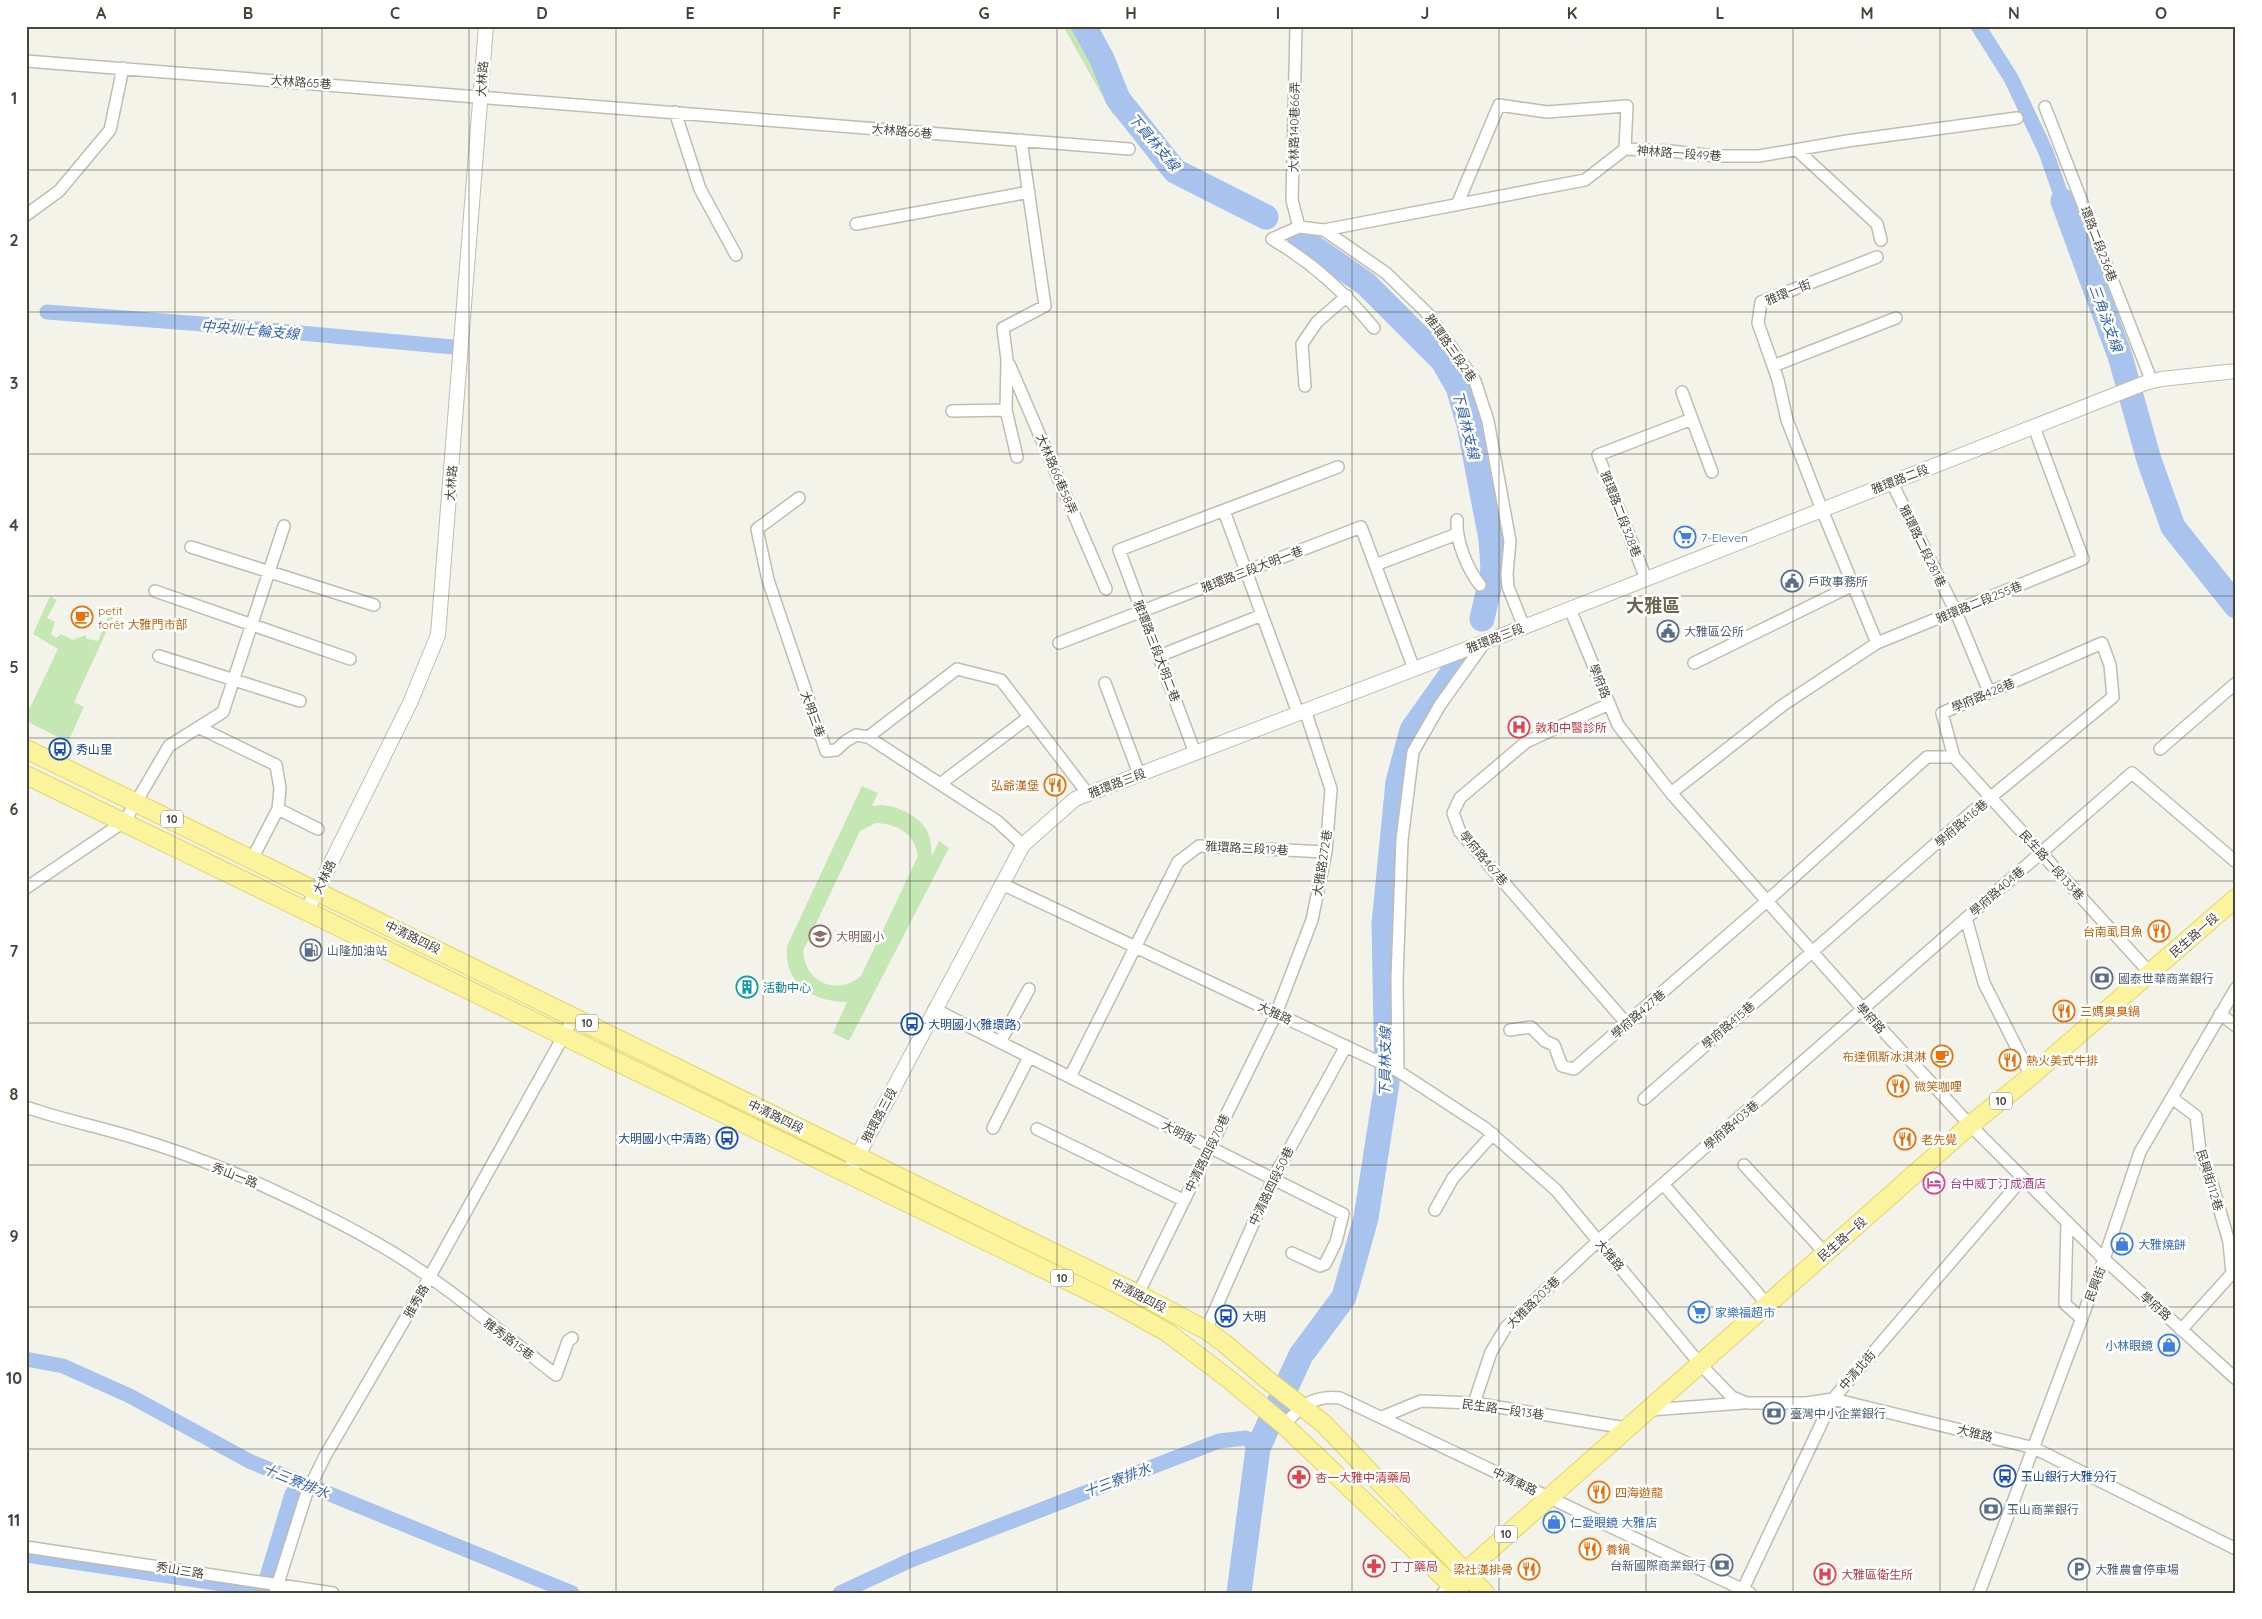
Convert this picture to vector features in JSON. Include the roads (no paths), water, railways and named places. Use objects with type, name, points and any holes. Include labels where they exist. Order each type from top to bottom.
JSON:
[{"type":"main road","name":"中清路四段","points":[[26,749],[574,1016],[1138,1294],[1206,1330],[1323,1423],[1455,1585]]},
{"type":"main road","name":"中清路四段","points":[[26,775],[848,1174],[1118,1306],[1168,1333],[1281,1422],[1455,1585]]},
{"type":"main road","name":"民生路一段","points":[[1455,1585],[1548,1497],[1970,1125],[2031,1076],[2236,898]]},
{"type":"main road","points":[[1455,1585],[1485,1593]]},
{"type":"street","name":"大林路","points":[[307,910],[410,703],[438,635],[486,26]]},
{"type":"street","name":"大林路140巷66弄","points":[[1296,26],[1292,200],[1298,227]]},
{"type":"street","name":"大林路65巷","points":[[26,61],[480,96]]},
{"type":"street","points":[[26,215],[59,192],[110,130],[122,68]]},
{"type":"street","name":"大林路66巷","points":[[480,96],[1129,149]]},
{"type":"street","points":[[1457,205],[1499,105],[1547,112],[1627,106],[1625,149]]},
{"type":"street","name":"環路二段236巷","points":[[2045,107],[2149,382]]},
{"type":"street","points":[[675,112],[700,189],[736,254]]},
{"type":"street","name":"神林路一段49巷","points":[[1324,230],[1585,180],[1625,149],[1759,156],[2017,118]]},
{"type":"street","name":"大林路66巷58弄","points":[[1017,457],[1006,410],[1007,360],[1003,328],[1045,306],[1021,140]]},
{"type":"street","points":[[1797,150],[1877,224],[1881,240]]},
{"type":"street","points":[[856,224],[1028,192]]},
{"type":"street","name":"雅環路三段2巷","points":[[1298,227],[1324,230],[1386,273],[1428,314],[1475,380],[1488,421],[1510,541],[1507,574],[1508,587],[1524,627]]},
{"type":"street","points":[[1298,227],[1272,239],[1302,257],[1346,296],[1374,328]]},
{"type":"street","name":"雅環一街","points":[[1822,510],[1787,420],[1773,366],[1758,323],[1761,302],[1877,257]]},
{"type":"street","points":[[1306,386],[1302,344],[1317,322],[1346,296]]},
{"type":"street","points":[[1773,366],[1896,318]]},
{"type":"street","name":"大林路66巷58弄","points":[[1007,360],[1106,589]]},
{"type":"street","name":"雅環路二段","points":[[1570,609],[2149,382],[2236,371]]},
{"type":"street","points":[[1682,392],[1712,472]]},
{"type":"street","points":[[952,411],[1006,410]]},
{"type":"street","name":"雅環路二段328巷","points":[[1646,579],[1598,455],[1692,419]]},
{"type":"street","name":"雅環路二段255巷","points":[[1878,644],[2083,559],[2034,427]]},
{"type":"street","points":[[1302,712],[1262,616],[1224,511],[1338,467]]},
{"type":"street","name":"雅環路二段281巷","points":[[1892,483],[1956,612],[1989,692]]},
{"type":"street","name":"大明三巷","points":[[799,498],[757,530],[768,580],[826,751],[836,750],[856,734],[868,737]]},
{"type":"street","points":[[1672,793],[1783,705],[1878,644],[1822,510]]},
{"type":"street","name":"雅環路三段大明二巷","points":[[1195,753],[1119,550],[1224,511]]},
{"type":"street","points":[[1457,520],[1457,534],[1472,575],[1480,585]]},
{"type":"street","points":[[26,888],[125,822],[168,746],[200,728],[223,712],[284,526]]},
{"type":"street","name":"雅環路三段大明一巷","points":[[1059,643],[1361,527],[1375,565]]},
{"type":"street","points":[[1414,669],[1375,565],[1457,534]]},
{"type":"street","points":[[191,547],[374,605]]},
{"type":"street","points":[[1694,663],[1853,584]]},
{"type":"street","points":[[155,590],[350,659]]},
{"type":"street","name":"雅環路三段","points":[[848,1174],[934,1009],[1023,845],[1076,799],[1570,609]]},
{"type":"street","name":"學府路","points":[[1570,609],[1618,725],[1672,793],[1863,1009],[1970,1125],[2104,1260],[2236,1379]]},
{"type":"street","points":[[1159,656],[1262,616]]},
{"type":"street","points":[[1398,1071],[1397,979],[1402,840],[1413,752],[1440,705],[1485,642]]},
{"type":"street","name":"學府路428巷","points":[[1954,757],[1942,712],[2102,643],[2110,665],[2113,697]]},
{"type":"street","points":[[159,656],[300,701]]},
{"type":"street","points":[[1023,845],[997,821],[868,737],[958,669],[1001,680],[1088,794]]},
{"type":"street","points":[[1105,683],[1139,774]]},
{"type":"street","points":[[2160,749],[2236,683]]},
{"type":"street","name":"學府路416巷","points":[[1812,952],[1991,798],[2113,697]]},
{"type":"street","name":"學府路467巷","points":[[1609,704],[1526,742],[1460,798],[1453,813],[1460,832],[1627,1024]]},
{"type":"street","name":"大雅路272巷","points":[[1276,1014],[1312,920],[1326,852],[1331,789],[1302,712]]},
{"type":"street","points":[[940,784],[1028,717]]},
{"type":"street","points":[[200,728],[276,765],[280,788],[278,810],[252,859]]},
{"type":"street","points":[[1767,901],[1927,757],[1954,757]]},
{"type":"street","name":"民生路一段133巷","points":[[1954,757],[2150,973]]},
{"type":"street","name":"學府路404巷","points":[[1863,1009],[2132,774],[2236,862]]},
{"type":"street","points":[[278,810],[318,829]]},
{"type":"street","name":"雅環路三段19巷","points":[[1070,1077],[1178,862],[1199,846],[1326,852]]},
{"type":"street","name":"大雅路","points":[[1002,884],[1398,1071],[1448,1102],[1493,1134],[1556,1190],[1700,1364],[1732,1397],[1747,1403],[1806,1402],[1833,1398],[2034,1448],[2236,1549]]},
{"type":"street","name":"學府路427巷","points":[[1510,1030],[1531,1027],[1545,1041],[1554,1046],[1562,1066],[1574,1069],[1767,901]]},
{"type":"street","points":[[1966,918],[1984,983],[2031,1076]]},
{"type":"street","name":"學府路415巷","points":[[1644,1099],[1812,952]]},
{"type":"street","name":"民興街","points":[[1979,1593],[2104,1260],[2140,1152],[2236,988]]},
{"type":"street","points":[[1000,1042],[1029,989]]},
{"type":"street","name":"大明街","points":[[934,1009],[1343,1214],[1336,1242],[1325,1264],[1320,1266],[1292,1253]]},
{"type":"street","name":"學府路403巷","points":[[1598,1241],[1863,1009]]},
{"type":"street","name":"中清路四段70巷","points":[[1138,1294],[1276,1014]]},
{"type":"street","points":[[2220,1014],[2236,1026]]},
{"type":"street","name":"雅秀路","points":[[276,1589],[306,1495],[325,1456],[429,1278],[574,1016]]},
{"type":"street","name":"中清路四段50巷","points":[[1206,1330],[1272,1179],[1346,1046]]},
{"type":"street","points":[[993,1128],[1029,1057]]},
{"type":"street","name":"民興街112巷","points":[[2172,1098],[2196,1116],[2200,1151],[2211,1180],[2229,1242],[2234,1271]]},
{"type":"street","name":"秀山一路","points":[[26,1107],[65,1121],[133,1138],[252,1181],[386,1248],[429,1278]]},
{"type":"street","points":[[1037,1129],[1183,1200]]},
{"type":"street","points":[[1435,1210],[1453,1178],[1493,1134]]},
{"type":"street","points":[[1744,1165],[1825,1254]]},
{"type":"street","name":"中清北街","points":[[1744,1592],[1833,1398],[2023,1178]]},
{"type":"street","points":[[1663,1184],[1768,1304]]},
{"type":"street","points":[[2067,1222],[2065,1304],[2082,1319]]},
{"type":"street","name":"大雅路203巷","points":[[1474,1404],[1491,1352],[1506,1327],[1598,1241]]},
{"type":"street","points":[[2181,1330],[2234,1271]]},
{"type":"street","name":"雅秀路15巷","points":[[429,1278],[556,1375],[568,1341],[572,1338]]},
{"type":"street","name":"中清東路","points":[[1281,1422],[1297,1404],[1325,1396],[1340,1398],[1744,1592]]},
{"type":"street","name":"民生路一段13巷","points":[[1382,1417],[1421,1401],[1474,1404],[1626,1428]]},
{"type":"street","points":[[1648,1410],[1747,1403]]},
{"type":"street","name":"秀山三路","points":[[26,1547],[276,1589],[333,1593]]},
{"type":"waterway","name":"下員林支線","points":[[1084,26],[1102,59],[1118,99],[1175,171],[1266,217]]},
{"type":"waterway","name":"三角泳支線","points":[[1978,26],[2011,78],[2046,152],[2063,201]]},
{"type":"waterway","name":"三角泳支線","points":[[2063,201],[2120,356],[2149,460],[2173,527],[2236,606]]},
{"type":"waterway","name":"下員林支線","points":[[1300,238],[1366,284],[1443,361],[1458,387],[1469,425],[1491,539],[1493,570],[1482,619]]},
{"type":"waterway","name":"中央圳七輪支線","points":[[47,312],[453,347]]},
{"type":"waterway","name":"下員林支線","points":[[1239,1593],[1258,1448],[1301,1355],[1344,1297],[1366,1218],[1387,1083],[1384,924],[1398,782],[1412,730],[1458,665]]},
{"type":"waterway","name":"十三寮排水","points":[[26,1359],[63,1366],[130,1396],[249,1461],[572,1593]]},
{"type":"waterway","name":"十三寮排水","points":[[840,1593],[911,1560],[1219,1441],[1246,1438],[1258,1448]]},
{"type":"waterway","points":[[262,1593],[292,1494],[300,1482]]},
{"type":"waterway","points":[[26,1555],[263,1590]]},
{"type":"place","name":"7-Eleven","points":[[1685,537]]},
{"type":"place","name":"戶政事務所","points":[[1792,581]]},
{"type":"place","name":"petit forêt 大雅門市部","points":[[82,617]]},
{"type":"place","name":"大雅區公所","points":[[1668,631]]},
{"type":"place","name":"敦和中醫診所","points":[[1519,727]]},
{"type":"place","name":"秀山里","points":[[60,749]]},
{"type":"place","name":"弘爺漢堡","points":[[1055,785]]},
{"type":"place","name":"台南虱目魚","points":[[2159,931]]},
{"type":"place","name":"大明國小","points":[[820,936]]},
{"type":"place","name":"山隆加油站","points":[[311,950]]},
{"type":"place","name":"國泰世華商業銀行","points":[[2102,978]]},
{"type":"place","name":"活動中心","points":[[747,987]]},
{"type":"place","name":"三媽臭臭鍋","points":[[2064,1011]]},
{"type":"place","name":"大明國小(雅環路)","points":[[912,1024]]},
{"type":"place","name":"布達佩斯冰淇淋","points":[[1942,1056]]},
{"type":"place","name":"熱火美式牛排","points":[[2010,1060]]},
{"type":"place","name":"微笑咖哩","points":[[1898,1086]]},
{"type":"place","name":"大明國小(中清路)","points":[[727,1138]]},
{"type":"place","name":"老先覺","points":[[1905,1139]]},
{"type":"place","name":"台中威丁汀成酒店","points":[[1934,1183]]},
{"type":"place","name":"大雅燒餅","points":[[2122,1244]]},
{"type":"place","name":"家樂福超市","points":[[1699,1312]]},
{"type":"place","name":"大明","points":[[1226,1316]]},
{"type":"place","name":"小林眼鏡","points":[[2169,1345]]},
{"type":"place","name":"臺灣中小企業銀行","points":[[1774,1413]]},
{"type":"place","name":"玉山銀行大雅分行","points":[[2005,1476]]},
{"type":"place","name":"杏一大雅中清藥局","points":[[1299,1477]]},
{"type":"place","name":"四海遊龍","points":[[1599,1492]]},
{"type":"place","name":"玉山商業銀行","points":[[1991,1509]]},
{"type":"place","name":"仁愛眼鏡 大雅店","points":[[1554,1522]]},
{"type":"place","name":"養鍋","points":[[1590,1549]]},
{"type":"place","name":"台新國際商業銀行","points":[[1722,1565]]},
{"type":"place","name":"丁丁藥局","points":[[1374,1566]]},
{"type":"place","name":"梁社漢排骨","points":[[1529,1569]]},
{"type":"place","name":"大雅農會停車場","points":[[2079,1569]]},
{"type":"place","name":"大雅區衛生所","points":[[1825,1574]]},
{"type":"district","name":"大雅區","points":[[1653,605]]}]
